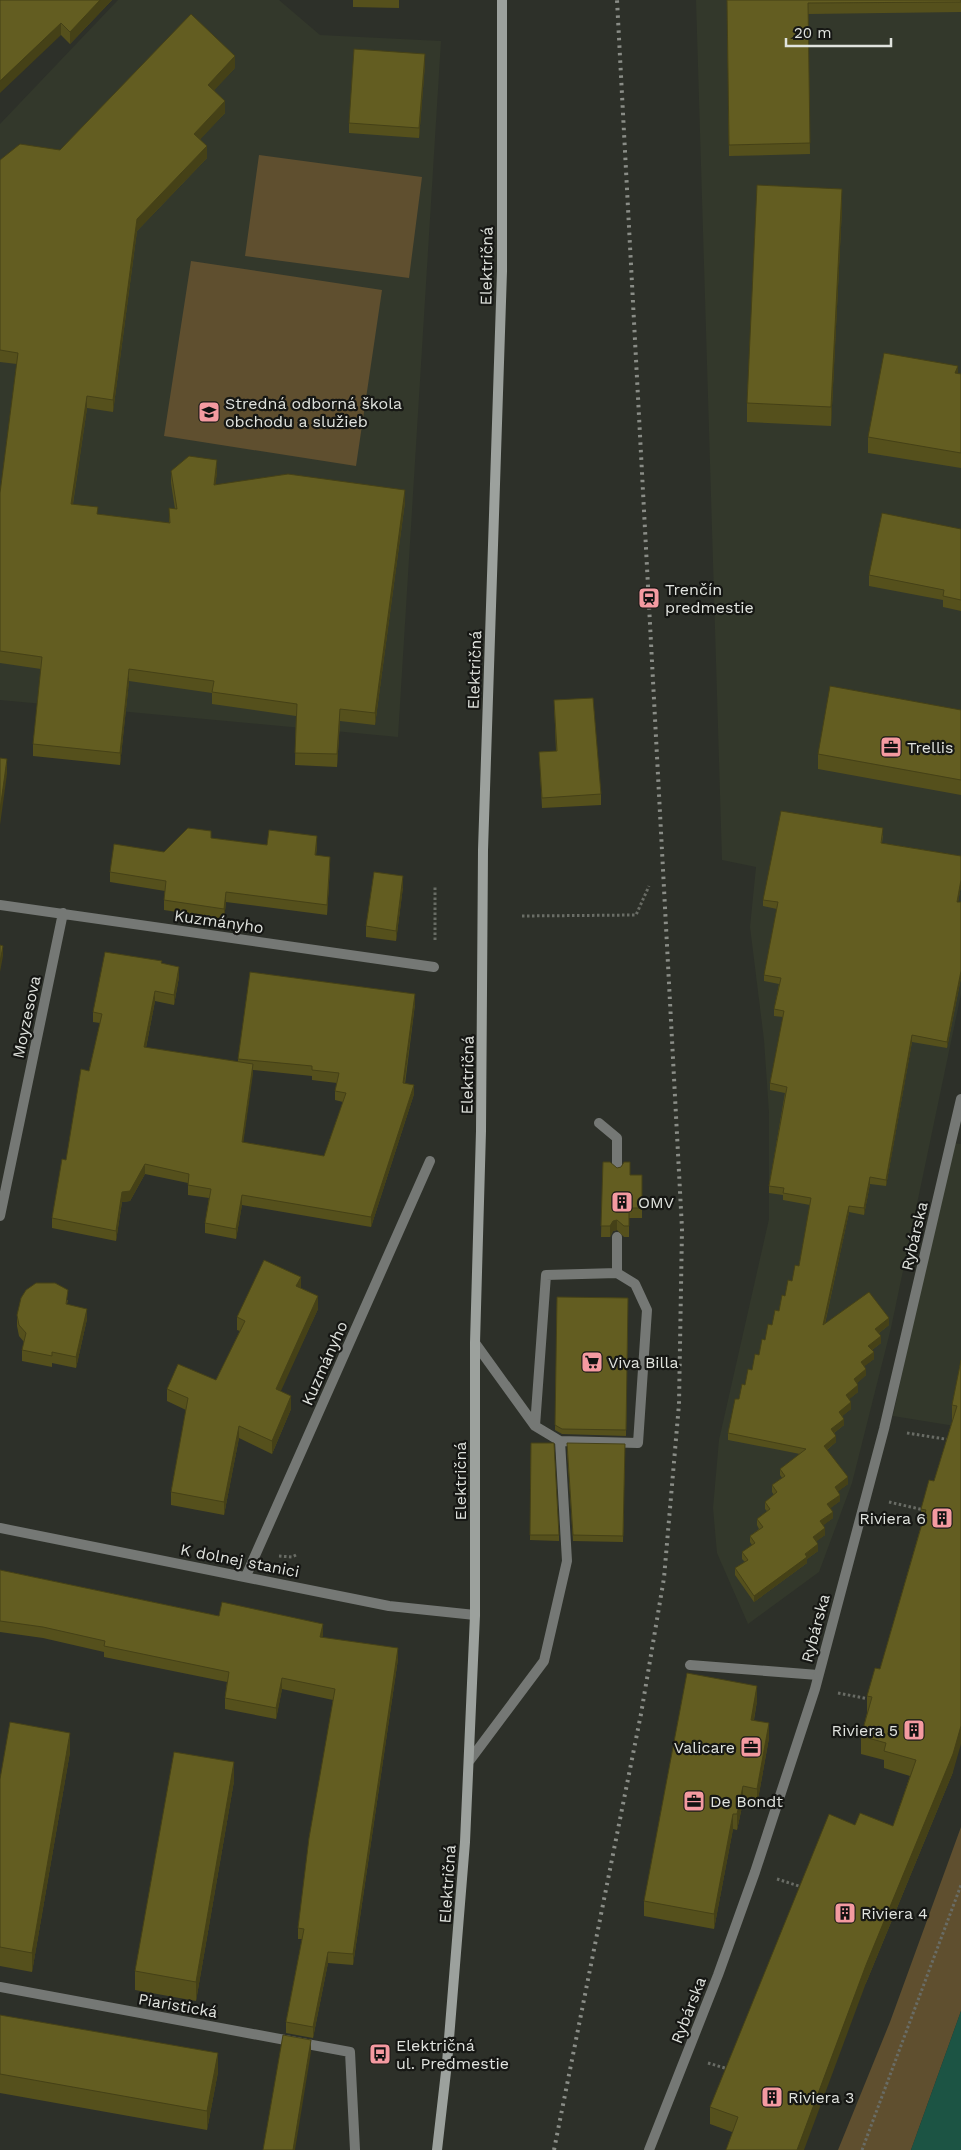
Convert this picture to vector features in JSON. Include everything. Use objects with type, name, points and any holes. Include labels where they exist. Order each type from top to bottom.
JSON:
[{"type":"main road","name":"Električná","points":[[437,2150],[447,2063],[470,1760],[475,1615],[475,1343],[481,1131],[483,850],[502,271],[502,0]]},
{"type":"street","name":"Kuzmányho","points":[[0,905],[434,968]]},
{"type":"street","name":"Moyzesova","points":[[0,1216],[63,913]]},
{"type":"street","name":"Rybárska","points":[[649,2150],[718,1975],[755,1872],[815,1689],[884,1429],[961,1099]]},
{"type":"street","points":[[600,1123],[617,1138],[617,1172]]},
{"type":"street","name":"Kuzmányho","points":[[246,1576],[430,1161]]},
{"type":"street","points":[[617,1237],[617,1273]]},
{"type":"street","points":[[475,1343],[535,1426],[560,1441],[638,1443],[647,1310],[635,1284],[617,1273],[546,1275],[535,1426]]},
{"type":"street","points":[[470,1760],[544,1661],[567,1561],[560,1441]]},
{"type":"street","name":"K dolnej stanici","points":[[0,1528],[389,1606],[475,1615]]},
{"type":"street","points":[[690,1665],[818,1675]]},
{"type":"street","name":"Piaristická","points":[[0,1988],[350,2052],[355,2150]]},
{"type":"path","points":[[522,916],[636,916],[649,886]]},
{"type":"path","points":[[435,887],[435,940]]},
{"type":"path","points":[[884,1429],[961,1442]]},
{"type":"path","points":[[866,1497],[926,1511]]},
{"type":"path","points":[[815,1689],[871,1699]]},
{"type":"path","points":[[755,1872],[805,1888]]},
{"type":"path","points":[[862,2150],[961,1886]]},
{"type":"shaded area","name":"Stredná odborná škola obchodu a služieb","points":[[118,0],[279,0],[320,35],[441,41],[398,737],[0,700],[0,124]]},
{"type":"shaded area","points":[[696,0],[961,0],[961,994],[891,1328],[852,1483],[819,1572],[748,1624],[717,1553],[713,1508],[719,1440],[769,1219],[769,1113],[764,1040],[750,927],[756,867],[722,860]]},
{"type":"shaded area","points":[[259,155],[422,177],[409,278],[245,256]]},
{"type":"shaded area","points":[[191,261],[382,290],[356,466],[164,436]]},
{"type":"shaded area","points":[[951,1143],[961,1144],[961,1427],[893,1416]]},
{"type":"shaded area","points":[[961,1827],[961,2011],[911,2150],[838,2150],[890,2022]]},
{"type":"shaded area","points":[[961,2011],[961,2150],[911,2150]]},
{"type":"building","points":[[0,0],[100,0],[70,32],[61,23],[0,81]]},
{"type":"building","points":[[727,0],[961,0],[961,2],[808,3],[810,143],[729,145]]},
{"type":"building","points":[[191,14],[235,56],[208,85],[225,101],[194,134],[207,146],[137,219],[113,400],[87,396],[71,504],[98,507],[97,514],[170,523],[169,508],[177,509],[171,471],[189,456],[217,460],[214,485],[288,474],[405,490],[375,713],[340,709],[337,754],[295,753],[297,704],[212,692],[214,681],[129,669],[120,753],[33,744],[42,657],[0,651],[0,493],[18,353],[0,350],[0,160],[20,144],[60,150]]},
{"type":"building","points":[[354,49],[425,54],[419,128],[349,123]]},
{"type":"building","points":[[757,185],[842,189],[831,407],[747,403]]},
{"type":"building","points":[[884,353],[958,366],[955,373],[961,374],[961,453],[868,437]]},
{"type":"building","points":[[882,513],[961,529],[961,600],[943,596],[944,590],[869,575]]},
{"type":"building","name":"Trellis","points":[[830,686],[961,710],[961,780],[818,754]]},
{"type":"building","points":[[593,698],[601,794],[542,798],[539,752],[557,751],[554,700]]},
{"type":"building","points":[[0,758],[7,759],[0,810]]},
{"type":"building","points":[[781,811],[883,828],[881,843],[961,856],[961,880],[957,902],[961,902],[961,971],[947,1042],[912,1035],[886,1180],[870,1177],[864,1208],[849,1206],[823,1325],[869,1292],[889,1318],[875,1329],[881,1336],[868,1346],[874,1352],[861,1362],[866,1369],[854,1379],[858,1385],[846,1395],[851,1402],[839,1412],[844,1419],[831,1429],[836,1436],[824,1446],[848,1477],[835,1487],[840,1495],[827,1504],[833,1512],[820,1521],[825,1528],[813,1537],[818,1544],[805,1554],[807,1557],[754,1596],[735,1568],[748,1560],[742,1552],[755,1543],[750,1536],[763,1527],[757,1519],[770,1509],[765,1502],[777,1492],[772,1485],[785,1476],[780,1469],[806,1449],[728,1433],[735,1399],[739,1399],[742,1384],[745,1385],[748,1369],[752,1370],[755,1354],[759,1355],[762,1339],[765,1340],[768,1324],[772,1325],[775,1310],[779,1311],[782,1295],[785,1296],[788,1280],[792,1281],[795,1265],[799,1266],[811,1198],[783,1193],[784,1188],[769,1186],[787,1087],[770,1083],[784,1011],[774,1009],[781,978],[764,975],[778,902],[763,900]]},
{"type":"building","points":[[188,828],[211,831],[211,838],[267,845],[269,830],[317,836],[315,855],[330,857],[327,905],[226,892],[224,909],[164,900],[166,881],[110,872],[114,844],[164,852]]},
{"type":"building","points":[[374,872],[403,876],[396,931],[366,926]]},
{"type":"building","points":[[0,945],[3,946],[0,962]]},
{"type":"building","points":[[105,952],[162,961],[161,963],[179,967],[174,995],[155,991],[144,1047],[253,1064],[242,1142],[324,1156],[346,1093],[335,1091],[339,1073],[312,1070],[312,1066],[238,1059],[250,972],[415,994],[403,1083],[414,1085],[371,1217],[242,1195],[236,1229],[205,1223],[211,1189],[188,1185],[189,1174],[145,1164],[130,1191],[122,1192],[116,1231],[52,1218],[62,1159],[66,1160],[81,1069],[89,1071],[102,1014],[93,1012]]},
{"type":"building","name":"OMV","points":[[603,1162],[610,1162],[617,1168],[621,1167],[624,1162],[630,1162],[630,1175],[642,1175],[642,1208],[629,1208],[629,1226],[624,1226],[617,1220],[613,1221],[610,1226],[601,1226]]},
{"type":"building","points":[[264,1260],[301,1277],[296,1286],[318,1296],[276,1389],[291,1396],[272,1441],[239,1426],[224,1502],[171,1492],[188,1398],[167,1389],[178,1364],[216,1380],[245,1321],[237,1317]]},
{"type":"building","points":[[36,1283],[55,1283],[68,1290],[66,1304],[87,1309],[76,1357],[52,1352],[52,1356],[22,1350],[26,1333],[19,1325],[17,1315],[21,1298],[26,1290]]},
{"type":"building","name":"Viva Billa","points":[[557,1297],[628,1298],[626,1430],[562,1429],[555,1425]]},
{"type":"building","points":[[961,1360],[961,1726],[953,1754],[866,1965],[797,2150],[726,2150],[738,2117],[710,2107],[829,1814],[855,1825],[860,1813],[893,1826],[916,1760],[884,1751],[886,1743],[861,1736],[872,1697],[867,1696],[875,1668],[880,1669],[926,1510],[921,1509],[929,1480],[934,1481],[957,1406],[952,1405]]},
{"type":"building","points":[[531,1443],[554,1443],[559,1535],[530,1535]]},
{"type":"building","points":[[567,1443],[625,1444],[623,1536],[573,1535]]},
{"type":"building","points":[[0,1570],[219,1616],[222,1602],[323,1624],[320,1637],[398,1648],[353,1954],[328,1952],[313,2027],[286,2022],[304,1929],[298,1928],[309,1838],[335,1689],[282,1678],[276,1708],[225,1698],[229,1672],[104,1646],[105,1641],[43,1627],[0,1621]]},
{"type":"building","points":[[687,1673],[757,1686],[751,1720],[769,1723],[757,1789],[743,1786],[737,1814],[733,1814],[714,1914],[644,1901]]},
{"type":"building","points":[[10,1722],[70,1733],[32,1953],[0,1947],[0,1779]]},
{"type":"building","points":[[174,1752],[234,1762],[196,1982],[135,1971]]},
{"type":"building","points":[[0,2015],[218,2053],[207,2111],[0,2074]]},
{"type":"building","points":[[283,2035],[311,2040],[293,2150],[263,2150]]},
{"type":"railway","points":[[554,2150],[641,1714],[664,1578],[679,1404],[682,1229],[617,0]]},
{"type":"place","name":"Stredná odborná škola obchodu a služieb","points":[[209,412]]},
{"type":"place","name":"Trenčín predmestie","points":[[649,598]]},
{"type":"place","name":"Trellis","points":[[891,747]]},
{"type":"place","name":"OMV","points":[[622,1202]]},
{"type":"place","name":"Viva Billa","points":[[592,1362]]},
{"type":"place","name":"Riviera 6","points":[[942,1518]]},
{"type":"place","name":"Riviera 5","points":[[914,1730]]},
{"type":"place","name":"Valicare","points":[[751,1747]]},
{"type":"place","name":"De Bondt","points":[[694,1801]]},
{"type":"place","name":"Riviera 4","points":[[845,1913]]},
{"type":"place","name":"Električná ul. Predmestie","points":[[380,2054]]},
{"type":"place","name":"Riviera 3","points":[[772,2097]]}]
